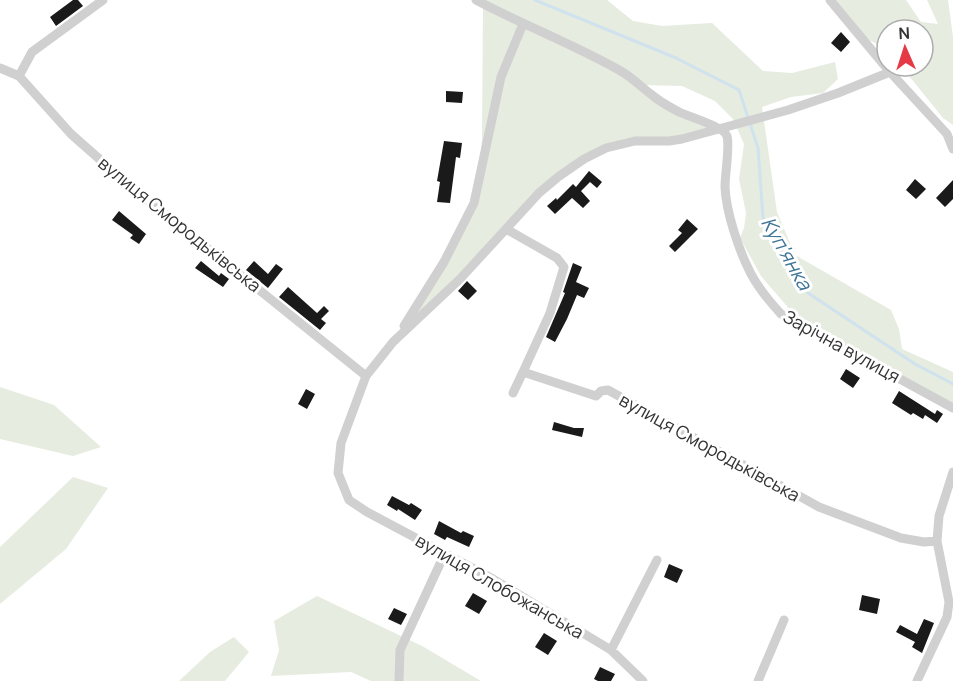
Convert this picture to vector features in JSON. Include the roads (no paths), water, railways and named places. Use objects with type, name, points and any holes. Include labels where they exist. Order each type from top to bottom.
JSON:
[{"type":"street","points":[[19,76],[32,52],[104,0]]},
{"type":"street","points":[[476,0],[496,5],[523,24],[621,71],[652,95],[682,113],[700,122],[721,128]]},
{"type":"street","points":[[830,0],[875,53]]},
{"type":"street","points":[[366,376],[397,338],[444,262],[474,203],[501,77],[523,24]]},
{"type":"street","name":"вулиця Смородьківська","points":[[0,68],[19,76],[71,134],[366,376]]},
{"type":"street","points":[[397,338],[460,279],[539,194],[584,159],[606,148],[635,141],[669,141],[755,119],[838,93],[876,78]]},
{"type":"street","points":[[897,78],[950,133],[953,149]]},
{"type":"street","name":"Зарічна вулиця","points":[[721,128],[727,136],[725,171],[728,205],[750,273],[765,296],[781,314],[953,408]]},
{"type":"street","points":[[506,229],[557,258],[564,267],[550,313],[513,393]]},
{"type":"street","name":"вулиця Смородьківська","points":[[523,372],[596,396],[601,391],[608,390],[819,507],[901,538],[924,542],[937,541]]},
{"type":"street","name":"вулиця Слобожанська","points":[[366,376],[340,443],[338,473],[349,500],[493,579],[611,650],[644,681]]},
{"type":"street","points":[[917,681],[947,617],[949,602],[937,541],[939,516],[953,472]]},
{"type":"street","points":[[399,681],[400,650],[445,553]]},
{"type":"street","points":[[611,650],[657,560]]},
{"type":"street","points":[[758,681],[784,621]]},
{"type":"waterway","name":"Куп'янка","points":[[535,0],[676,58],[739,90],[758,148],[763,218],[808,293],[915,364],[953,384]]}]
